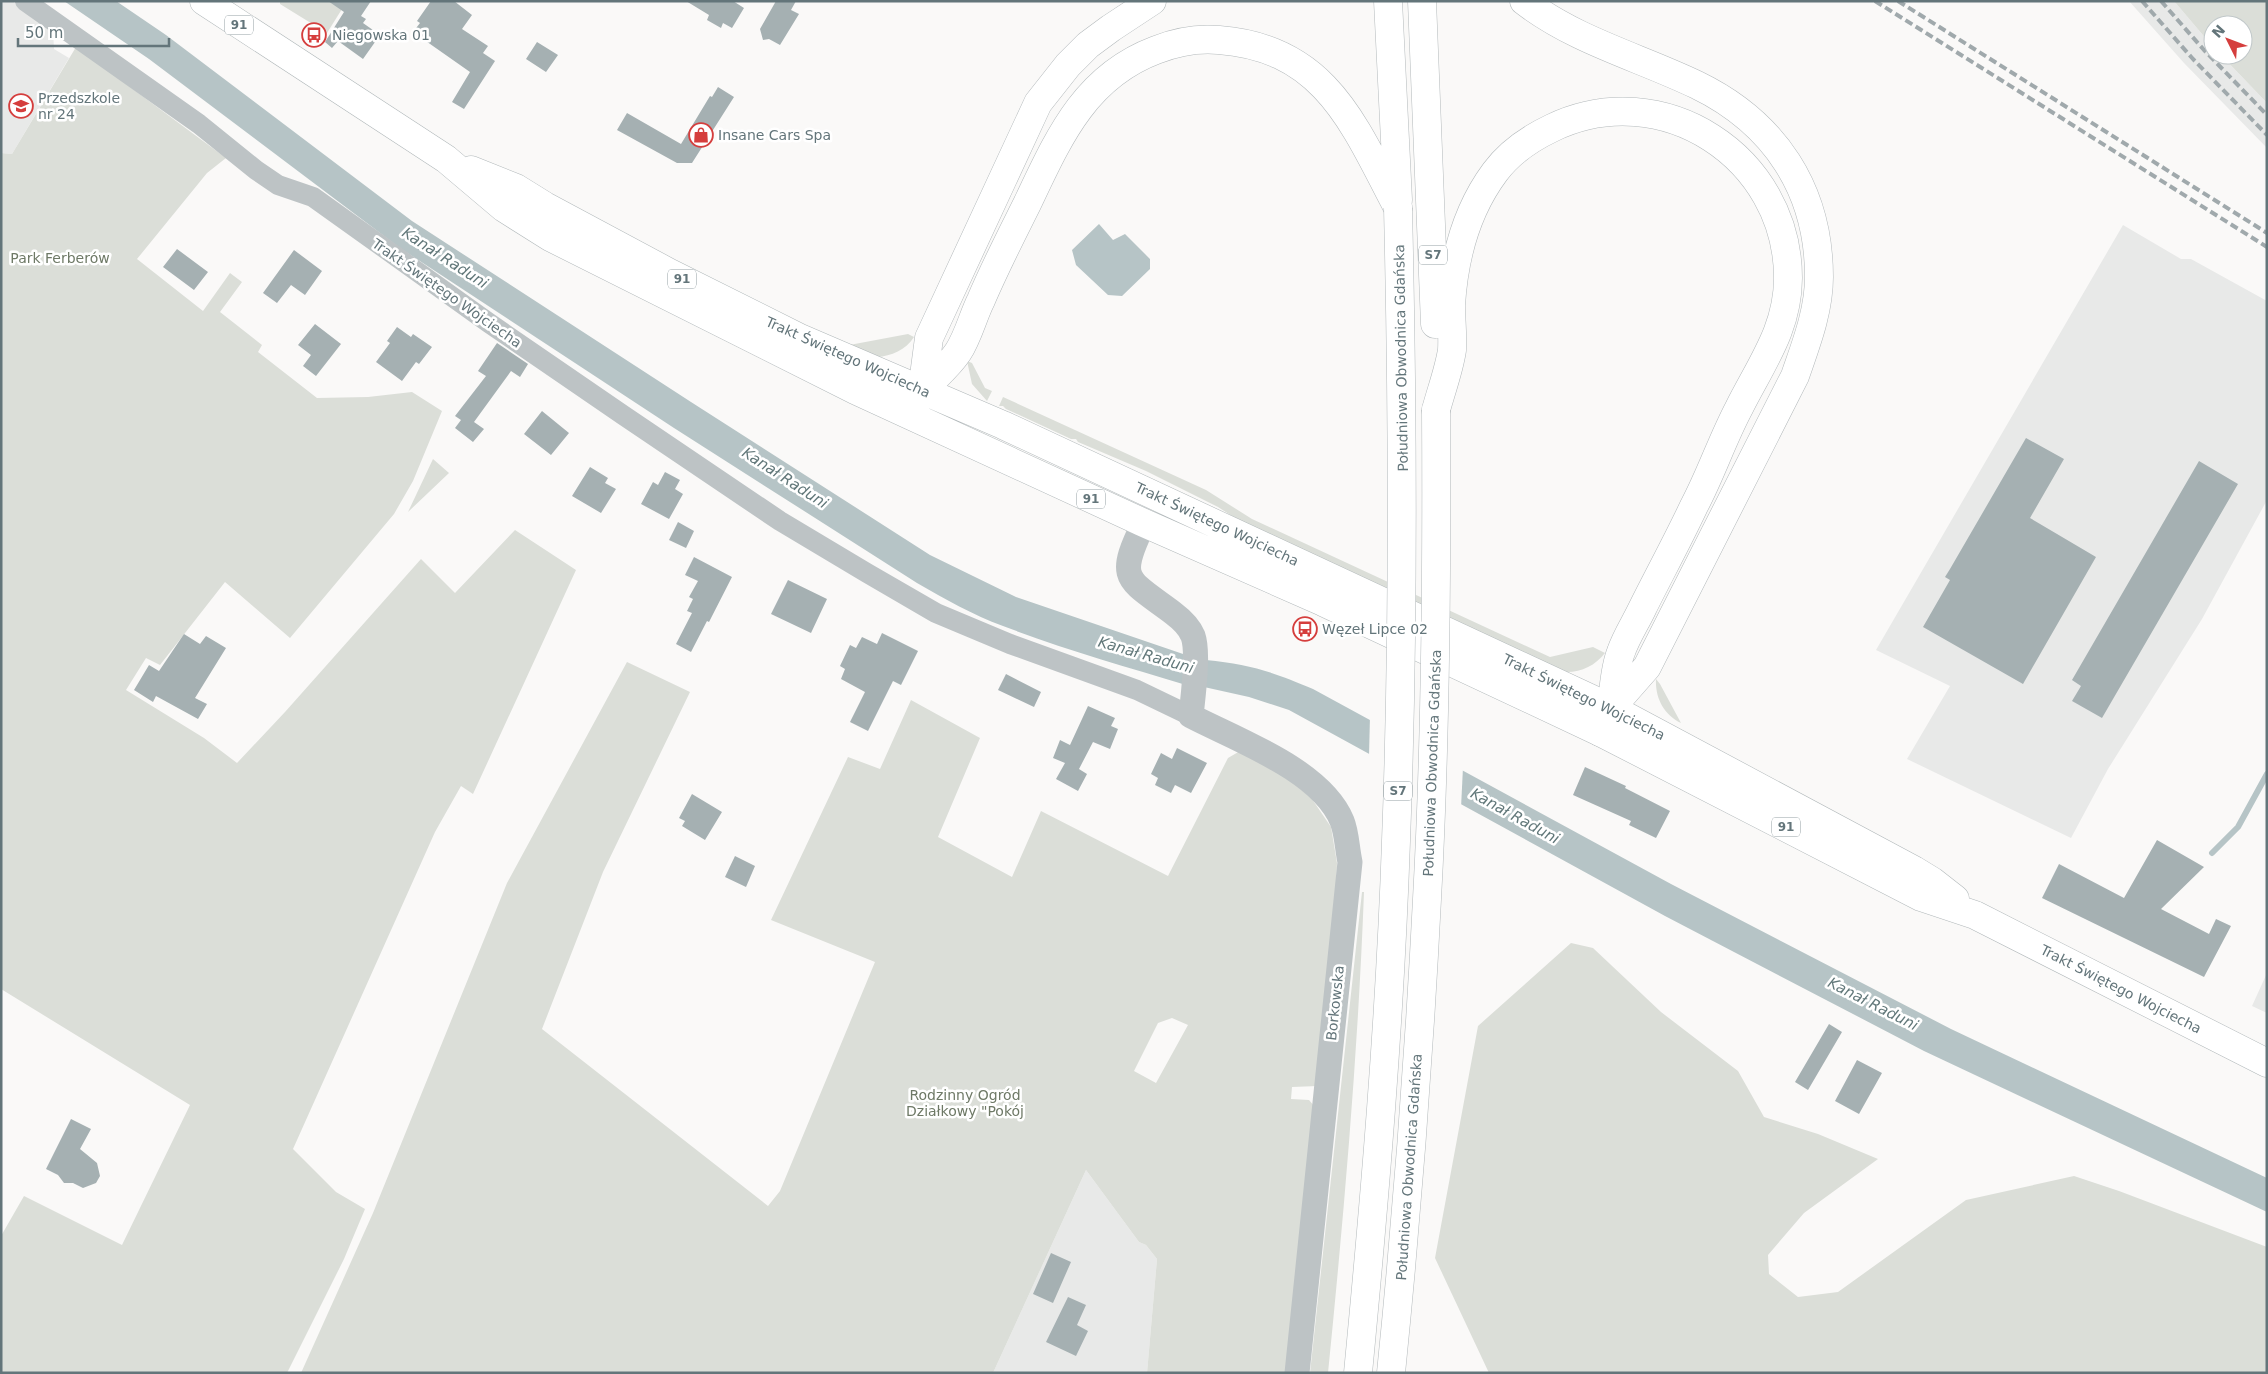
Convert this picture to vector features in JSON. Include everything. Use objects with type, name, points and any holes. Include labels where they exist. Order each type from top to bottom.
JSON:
[{"type":"main road","name":"Trakt Świętego Wojciecha","points":[[204,1],[446,159],[504,208],[550,237],[855,390],[917,403],[1004,425],[1611,708],[1920,874],[1975,915]]},
{"type":"main road","points":[[917,403],[930,338],[1029,118],[1048,88],[1088,45],[1152,1]]},
{"type":"main road","name":"Południowa Obwodnica Gdańska","points":[[1358,1373],[1382,1093],[1397,832],[1403,492],[1398,208],[1388,1]]},
{"type":"main road","name":"Południowa Obwodnica Gdańska","points":[[1391,1373],[1412,1146],[1428,900],[1436,610],[1436,410],[1432,218],[1422,1]]},
{"type":"main road","points":[[1524,1],[1537,11],[1586,39],[1699,86],[1737,108],[1771,138],[1788,163],[1805,196],[1815,227],[1819,278],[1812,326],[1794,376],[1648,668],[1611,708]]},
{"type":"main road","points":[[917,403],[958,352],[981,299],[1057,142],[1088,96],[1109,75],[1136,57],[1174,43],[1207,39],[1235,41],[1261,47],[1294,63],[1310,73],[1335,97],[1347,114],[1398,208]]},
{"type":"main road","points":[[1436,410],[1452,350],[1452,299],[1462,239],[1470,214],[1497,169],[1514,152],[1536,136],[1581,117],[1603,113],[1648,114],[1669,119],[1699,130],[1734,154],[1748,167],[1772,204],[1782,230],[1787,255],[1788,280],[1786,307],[1781,327],[1737,411],[1684,526],[1620,654],[1611,708],[1600,732]]},
{"type":"main road","name":"Trakt Świętego Wojciecha","points":[[917,403],[1144,523],[1323,602],[1600,732],[1921,896],[1975,915],[2267,1063]]},
{"type":"street","name":"Trakt Świętego Wojciecha","points":[[25,1],[199,124],[256,170],[278,184],[313,197],[540,358],[780,521],[936,613],[1010,644],[1137,690],[1192,706]]},
{"type":"street","points":[[1144,523],[1130,552],[1128,570],[1133,583],[1181,620],[1193,637],[1195,649],[1192,706]]},
{"type":"street","name":"Borkowska","points":[[1192,706],[1293,768],[1314,784],[1331,803],[1342,821],[1350,862],[1296,1373]]},
{"type":"shaded area","name":"Przedszkole nr 24","points":[[1,1],[12,1],[53,30],[54,49],[69,58],[12,154],[1,153]]},
{"type":"shaded area","points":[[2129,1],[2174,1],[2203,35],[2203,65],[2231,65],[2267,103],[2267,148],[2184,63]]},
{"type":"shaded area","points":[[2123,225],[2181,259],[2191,259],[2267,301],[2267,500],[2202,619],[2108,769],[2071,838],[1907,759],[1950,686],[1876,650]]},
{"type":"shaded area","points":[[2267,973],[2267,1013],[2252,1006]]},
{"type":"shaded area","points":[[1086,1170],[1139,1242],[1146,1245],[1157,1259],[1147,1373],[993,1373]]},
{"type":"green space","points":[[280,1],[347,1],[327,33],[280,4]]},
{"type":"green space","points":[[2174,1],[2267,1],[2267,103],[2231,65],[2253,65],[2253,15],[2203,15],[2203,35]]},
{"type":"green space","name":"Park Ferberów","points":[[76,47],[226,158],[207,173],[137,259],[203,311],[230,273],[242,282],[220,312],[262,345],[258,352],[317,398],[368,397],[412,392],[442,411],[413,481],[394,514],[290,638],[225,582],[160,665],[146,658],[126,690],[204,738],[237,763],[421,559],[455,593],[515,530],[576,570],[473,794],[461,786],[435,832],[293,1149],[336,1192],[365,1209],[344,1259],[287,1373],[1,1373],[1,1236],[24,1196],[122,1245],[190,1105],[1,989],[1,153],[12,154]]},
{"type":"green space","points":[[908,334],[914,337],[911,342],[898,352],[877,357],[844,346]]},
{"type":"green space","points":[[967,361],[972,363],[985,388],[992,391],[987,401],[972,384]]},
{"type":"green space","points":[[1003,397],[1206,490],[1252,519],[1550,657],[1593,647],[1605,653],[1597,662],[1587,668],[1564,672],[1249,527],[1218,507],[1146,471],[1078,442],[1076,439],[1071,439],[1003,406],[999,406]]},
{"type":"green space","points":[[433,459],[449,473],[408,512]]},
{"type":"green space","name":"Rodzinny Ogród Działkowy \"Pokój","points":[[627,662],[690,692],[603,872],[542,1029],[768,1206],[780,1191],[875,962],[771,920],[848,757],[880,769],[911,700],[980,738],[938,837],[1012,877],[1041,811],[1168,876],[1228,758],[1240,751],[1288,778],[1312,799],[1331,827],[1337,863],[1334,942],[1318,1086],[1292,1087],[1291,1099],[1309,1100],[1315,1107],[1286,1373],[1147,1373],[1157,1259],[1146,1245],[1139,1242],[1086,1170],[993,1373],[301,1373],[373,1213],[507,883]],"holes":[[[1172,1018],[1188,1025],[1156,1083],[1134,1071],[1158,1023]]]},
{"type":"green space","points":[[1656,679],[1681,723],[1665,711],[1657,693]]},
{"type":"green space","points":[[1362,892],[1364,892],[1354,1073],[1328,1373],[1310,1373]]},
{"type":"green space","points":[[1571,943],[1593,948],[1661,1012],[1738,1071],[1764,1117],[1818,1134],[1878,1159],[1804,1213],[1768,1255],[1769,1274],[1798,1297],[1838,1292],[1966,1200],[2074,1176],[2267,1247],[2267,1373],[1489,1373],[1435,1258],[1478,1026]]},
{"type":"water","name":"Kanał Raduni","points":[[64,1],[116,1],[166,35],[412,221],[930,555],[1016,597],[1186,655],[1186,685],[1071,650],[992,622],[917,583],[674,428],[400,248],[149,59]]},
{"type":"water","points":[[1099,224],[1113,240],[1125,234],[1150,259],[1150,269],[1122,296],[1108,295],[1076,265],[1072,250]]},
{"type":"water","name":"Kanał Raduni","points":[[1206,660],[1261,670],[1313,689],[1671,884],[1951,1029],[2267,1178],[2267,1212],[1924,1051],[1665,916],[1289,710],[1249,697],[1204,687]]},
{"type":"pier","points":[[1370,716],[1463,767],[1461,808],[1369,756]]},
{"type":"building","points":[[328,1],[371,1],[361,16],[366,19],[363,23],[380,35],[363,59],[338,41],[332,48],[325,42],[344,12]]},
{"type":"building","points":[[431,1],[454,1],[472,15],[462,29],[488,46],[483,53],[495,61],[464,109],[452,102],[470,72],[413,32],[420,23],[417,21]]},
{"type":"building","points":[[686,1],[733,1],[744,8],[732,28],[723,23],[721,28],[707,20],[709,15]]},
{"type":"building","points":[[776,1],[796,1],[791,10],[799,14],[780,45],[769,39],[763,40],[760,29]]},
{"type":"building","points":[[537,42],[558,55],[546,72],[526,59]]},
{"type":"building","points":[[718,87],[734,97],[692,163],[677,163],[617,130],[627,113],[681,144],[710,96],[712,97]]},
{"type":"building","points":[[177,249],[208,272],[194,290],[163,267]]},
{"type":"building","points":[[294,250],[322,271],[305,295],[291,285],[277,303],[263,293]]},
{"type":"building","points":[[315,324],[341,344],[316,376],[303,366],[311,355],[298,345]]},
{"type":"building","points":[[397,327],[411,337],[413,334],[432,347],[419,364],[416,362],[402,381],[376,362],[390,343],[387,341]]},
{"type":"building","points":[[497,343],[528,364],[520,377],[511,371],[474,422],[484,429],[473,442],[455,428],[461,420],[455,416],[486,376],[478,371]]},
{"type":"building","points":[[542,411],[569,433],[551,455],[524,434]]},
{"type":"building","points":[[2026,438],[2064,459],[2030,518],[2096,557],[2023,684],[1923,627],[1950,580],[1945,577]]},
{"type":"building","points":[[2199,461],[2238,484],[2102,718],[2072,701],[2081,686],[2072,680]]},
{"type":"building","points":[[590,467],[608,478],[605,483],[616,489],[601,513],[572,496]]},
{"type":"building","points":[[665,472],[680,480],[675,489],[683,494],[669,519],[641,504],[653,482],[658,485]]},
{"type":"building","points":[[678,522],[694,531],[686,548],[669,540]]},
{"type":"building","points":[[694,557],[732,577],[691,652],[676,644],[692,613],[687,611],[693,599],[689,597],[698,581],[685,575]]},
{"type":"building","points":[[788,580],[827,599],[811,633],[771,614]]},
{"type":"building","points":[[882,633],[918,651],[901,685],[893,681],[868,731],[850,722],[865,692],[841,679],[845,669],[840,666],[850,645],[856,648],[862,637],[877,644]]},
{"type":"building","points":[[184,634],[200,644],[206,636],[226,648],[195,698],[207,704],[198,719],[156,696],[153,702],[134,690],[149,665],[159,671]]},
{"type":"building","points":[[1006,674],[1041,692],[1034,707],[998,690]]},
{"type":"building","points":[[1088,706],[1115,718],[1111,726],[1118,729],[1110,749],[1093,742],[1079,769],[1087,774],[1078,791],[1056,779],[1065,763],[1053,758],[1060,740],[1070,745]]},
{"type":"building","points":[[1177,748],[1207,763],[1191,793],[1175,785],[1171,793],[1155,785],[1158,778],[1151,774],[1161,753],[1172,759]]},
{"type":"building","points":[[1585,767],[1626,786],[1625,788],[1670,811],[1656,838],[1629,825],[1631,821],[1573,795]]},
{"type":"building","points":[[692,794],[722,812],[705,840],[682,826],[685,821],[679,818]]},
{"type":"building","points":[[2157,840],[2204,867],[2161,909],[2209,934],[2216,919],[2231,926],[2204,977],[2042,898],[2059,864],[2124,898]]},
{"type":"building","points":[[735,856],[755,866],[746,887],[725,877]]},
{"type":"building","points":[[1829,1024],[1842,1032],[1808,1090],[1795,1082]]},
{"type":"building","points":[[1857,1060],[1882,1073],[1859,1114],[1835,1101]]},
{"type":"building","points":[[71,1119],[91,1129],[80,1149],[97,1163],[100,1176],[96,1183],[83,1188],[73,1183],[64,1183],[58,1175],[46,1169]]},
{"type":"building","points":[[1051,1253],[1071,1262],[1053,1303],[1033,1294]]},
{"type":"building","points":[[1068,1297],[1086,1305],[1077,1325],[1088,1331],[1076,1356],[1046,1342]]},
{"type":"waterway","points":[[2212,853],[2238,827],[2267,774]]},
{"type":"railway","points":[[1875,1],[2267,247]]},
{"type":"railway","points":[[1898,1],[2267,233]]},
{"type":"railway","points":[[2142,1],[2193,59],[2267,135]]},
{"type":"railway","points":[[2161,1],[2204,50],[2267,115]]},
{"type":"place","name":"Niegowska 01","points":[[314,35]]},
{"type":"place","name":"Przedszkole nr 24","points":[[21,106]]},
{"type":"place","name":"Insane Cars Spa","points":[[701,135]]},
{"type":"place","name":"Węzeł Lipce 02","points":[[1305,629]]}]
